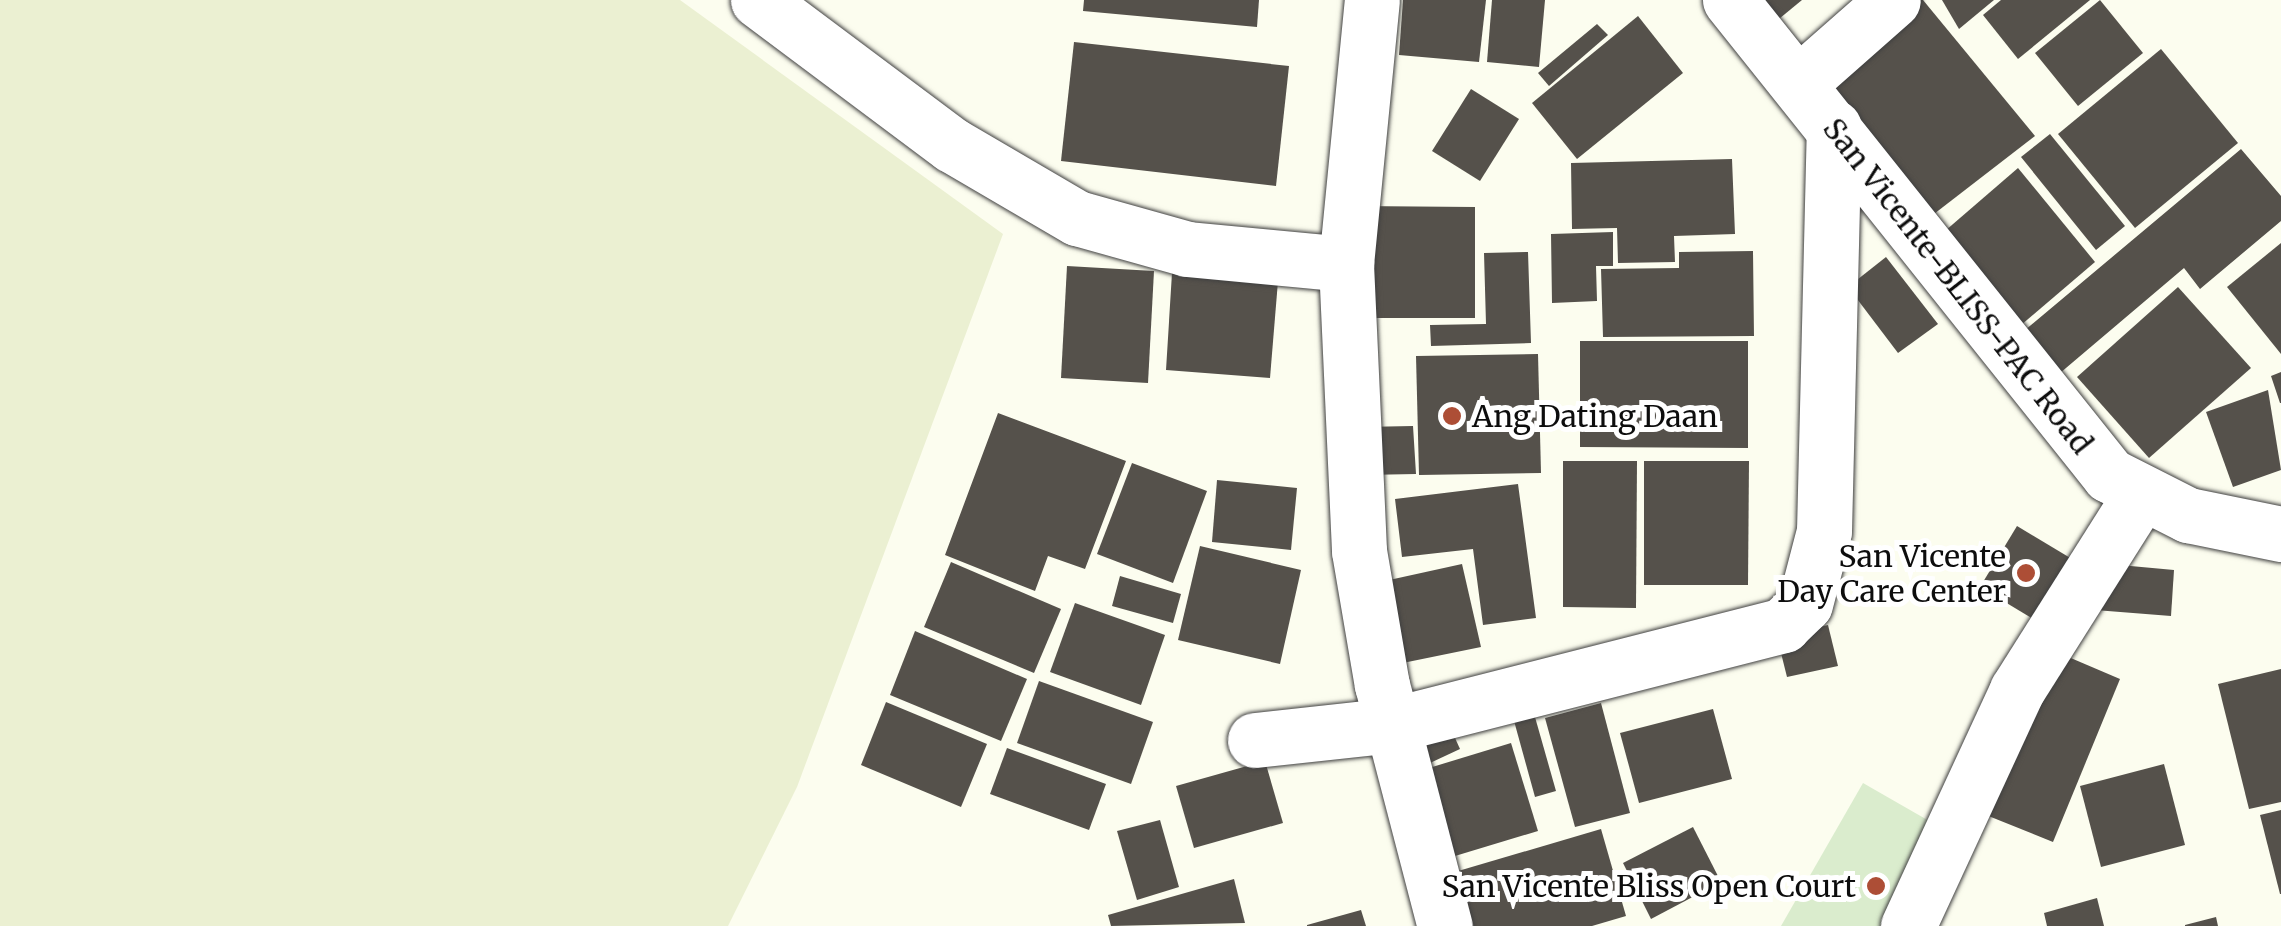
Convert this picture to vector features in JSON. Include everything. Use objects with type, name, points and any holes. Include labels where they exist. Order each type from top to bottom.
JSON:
[{"type":"street","points":[[758,0],[952,145],[1077,218],[1188,249],[1346,264]]},
{"type":"street","points":[[1372,0],[1346,264],[1357,534],[1392,725],[1445,926]]},
{"type":"street","name":"San Vicente-BLISS-PAC Road","points":[[1730,0],[1834,127],[2082,448],[2139,496],[2281,534]]},
{"type":"street","points":[[1799,83],[1894,0]]},
{"type":"street","points":[[1256,740],[1392,725],[1783,625],[1805,604],[1824,531],[1834,127]]},
{"type":"street","points":[[1908,926],[2018,690],[2139,496]]},
{"type":"green space","points":[[0,0],[680,0],[1003,234],[797,787],[728,926],[0,926]]},
{"type":"green space","name":"San Vicente Bliss Open Court","points":[[1863,783],[1971,845],[1925,926],[1781,926]]},
{"type":"building","points":[[1084,0],[1259,0],[1257,27],[1083,11]]},
{"type":"building","points":[[1403,0],[1486,0],[1479,62],[1399,55]]},
{"type":"building","points":[[1492,0],[1545,0],[1539,67],[1487,62]]},
{"type":"building","points":[[1736,0],[1802,0],[1763,32]]},
{"type":"building","points":[[1903,0],[1923,0],[2035,136],[1921,224],[1810,84]]},
{"type":"building","points":[[1942,0],[1994,0],[1959,29]]},
{"type":"building","points":[[2001,0],[2090,0],[2018,59],[1983,15]]},
{"type":"building","points":[[2100,0],[2143,53],[2078,106],[2035,53]]},
{"type":"building","points":[[1638,16],[1683,73],[1577,159],[1532,103]]},
{"type":"building","points":[[1597,24],[1608,35],[1549,86],[1538,73]]},
{"type":"building","points":[[1074,42],[1289,66],[1276,186],[1061,161]]},
{"type":"building","points":[[2161,49],[2238,143],[2135,228],[2058,134]]},
{"type":"building","points":[[1471,89],[1519,119],[1480,181],[1432,151]]},
{"type":"building","points":[[2050,134],[2125,226],[2096,250],[2021,157]]},
{"type":"building","points":[[2241,149],[2281,196],[2281,221],[2200,289],[2184,268],[2053,379],[2018,336]]},
{"type":"building","points":[[1732,159],[1735,234],[1674,236],[1675,262],[1618,263],[1617,228],[1572,229],[1571,163]]},
{"type":"building","points":[[2018,168],[2095,262],[2014,331],[1938,237]]},
{"type":"building","points":[[1357,206],[1475,207],[1475,318],[1356,318]]},
{"type":"building","points":[[1613,232],[1613,266],[1596,266],[1597,301],[1552,303],[1551,234]]},
{"type":"building","points":[[2281,243],[2281,354],[2227,287]]},
{"type":"building","points":[[1753,251],[1754,336],[1603,337],[1601,269],[1679,268],[1679,252]]},
{"type":"building","points":[[1528,252],[1531,343],[1431,346],[1430,325],[1486,324],[1484,253]]},
{"type":"building","points":[[1886,257],[1938,324],[1898,353],[1848,287]]},
{"type":"building","points":[[1067,266],[1154,271],[1148,383],[1061,378]]},
{"type":"building","points":[[1172,273],[1278,281],[1270,378],[1166,370]]},
{"type":"building","points":[[2178,287],[2251,368],[2149,458],[2077,377]]},
{"type":"building","points":[[1580,341],[1748,341],[1748,448],[1580,447]]},
{"type":"building","points":[[1538,354],[1541,473],[1419,475],[1416,356]]},
{"type":"building","points":[[2281,372],[2281,403],[2280,403],[2271,376]]},
{"type":"building","points":[[2268,390],[2281,470],[2233,487],[2206,412]]},
{"type":"building","points":[[998,413],[1126,461],[1085,569],[1048,556],[1035,591],[945,555]]},
{"type":"building","points":[[1413,426],[1416,474],[1364,475],[1362,427]]},
{"type":"building","points":[[1563,461],[1637,461],[1636,608],[1563,607]]},
{"type":"building","points":[[1644,461],[1749,461],[1748,585],[1644,585]]},
{"type":"building","points":[[1132,463],[1207,491],[1173,583],[1097,554]]},
{"type":"building","points":[[1217,480],[1297,488],[1291,550],[1212,542]]},
{"type":"building","points":[[1518,484],[1536,618],[1483,625],[1473,549],[1402,557],[1395,499]]},
{"type":"building","name":"San Vicente Day Care Center","points":[[2017,526],[2072,559],[2035,620],[1980,587]]},
{"type":"building","points":[[1200,546],[1301,570],[1280,664],[1178,640]]},
{"type":"building","points":[[951,562],[1061,609],[1034,673],[924,627]]},
{"type":"building","points":[[2098,563],[2174,570],[2171,616],[2095,610]]},
{"type":"building","points":[[1462,564],[1481,647],[1388,666],[1371,584]]},
{"type":"building","points":[[1120,576],[1181,594],[1173,623],[1112,606]]},
{"type":"building","points":[[1075,603],[1165,635],[1141,705],[1050,672]]},
{"type":"building","points":[[1828,625],[1838,666],[1787,677],[1777,637]]},
{"type":"building","points":[[915,631],[1027,679],[1001,741],[890,695]]},
{"type":"building","points":[[2052,650],[2120,679],[2053,842],[1986,815]]},
{"type":"building","points":[[2281,669],[2281,802],[2249,809],[2218,684]]},
{"type":"building","points":[[1039,681],[1153,722],[1131,784],[1017,743]]},
{"type":"building","points":[[886,702],[987,744],[961,807],[861,765]]},
{"type":"building","points":[[1531,703],[1556,791],[1535,797],[1511,710]]},
{"type":"building","points":[[1601,703],[1630,813],[1575,827],[1545,718]]},
{"type":"building","points":[[1713,709],[1732,779],[1639,803],[1620,733]]},
{"type":"building","points":[[1446,718],[1460,749],[1430,763],[1417,731]]},
{"type":"building","points":[[1511,743],[1538,831],[1455,856],[1429,768]]},
{"type":"building","points":[[1007,748],[1106,784],[1089,830],[990,794]]},
{"type":"building","points":[[1265,761],[1283,823],[1194,848],[1176,786]]},
{"type":"building","points":[[2164,764],[2185,845],[2101,867],[2080,786]]},
{"type":"building","points":[[2281,810],[2281,894],[2280,894],[2260,815]]},
{"type":"building","points":[[1160,820],[1179,887],[1137,900],[1117,831]]},
{"type":"building","points":[[1693,827],[1721,882],[1651,919],[1623,863]]},
{"type":"building","points":[[1601,829],[1626,916],[1592,926],[1464,926],[1448,874]]},
{"type":"building","points":[[1234,879],[1245,923],[1111,926],[1108,915]]},
{"type":"building","points":[[2097,898],[2104,926],[2047,926],[2044,913]]},
{"type":"building","points":[[1361,910],[1366,926],[1307,926],[1307,925]]},
{"type":"building","points":[[2216,917],[2218,926],[2185,926],[2185,925]]},
{"type":"place","name":"Ang Dating Daan","points":[[1452,416]]},
{"type":"place","name":"San Vicente Day Care Center","points":[[2026,573]]},
{"type":"place","name":"San Vicente Bliss Open Court","points":[[1876,886]]}]
